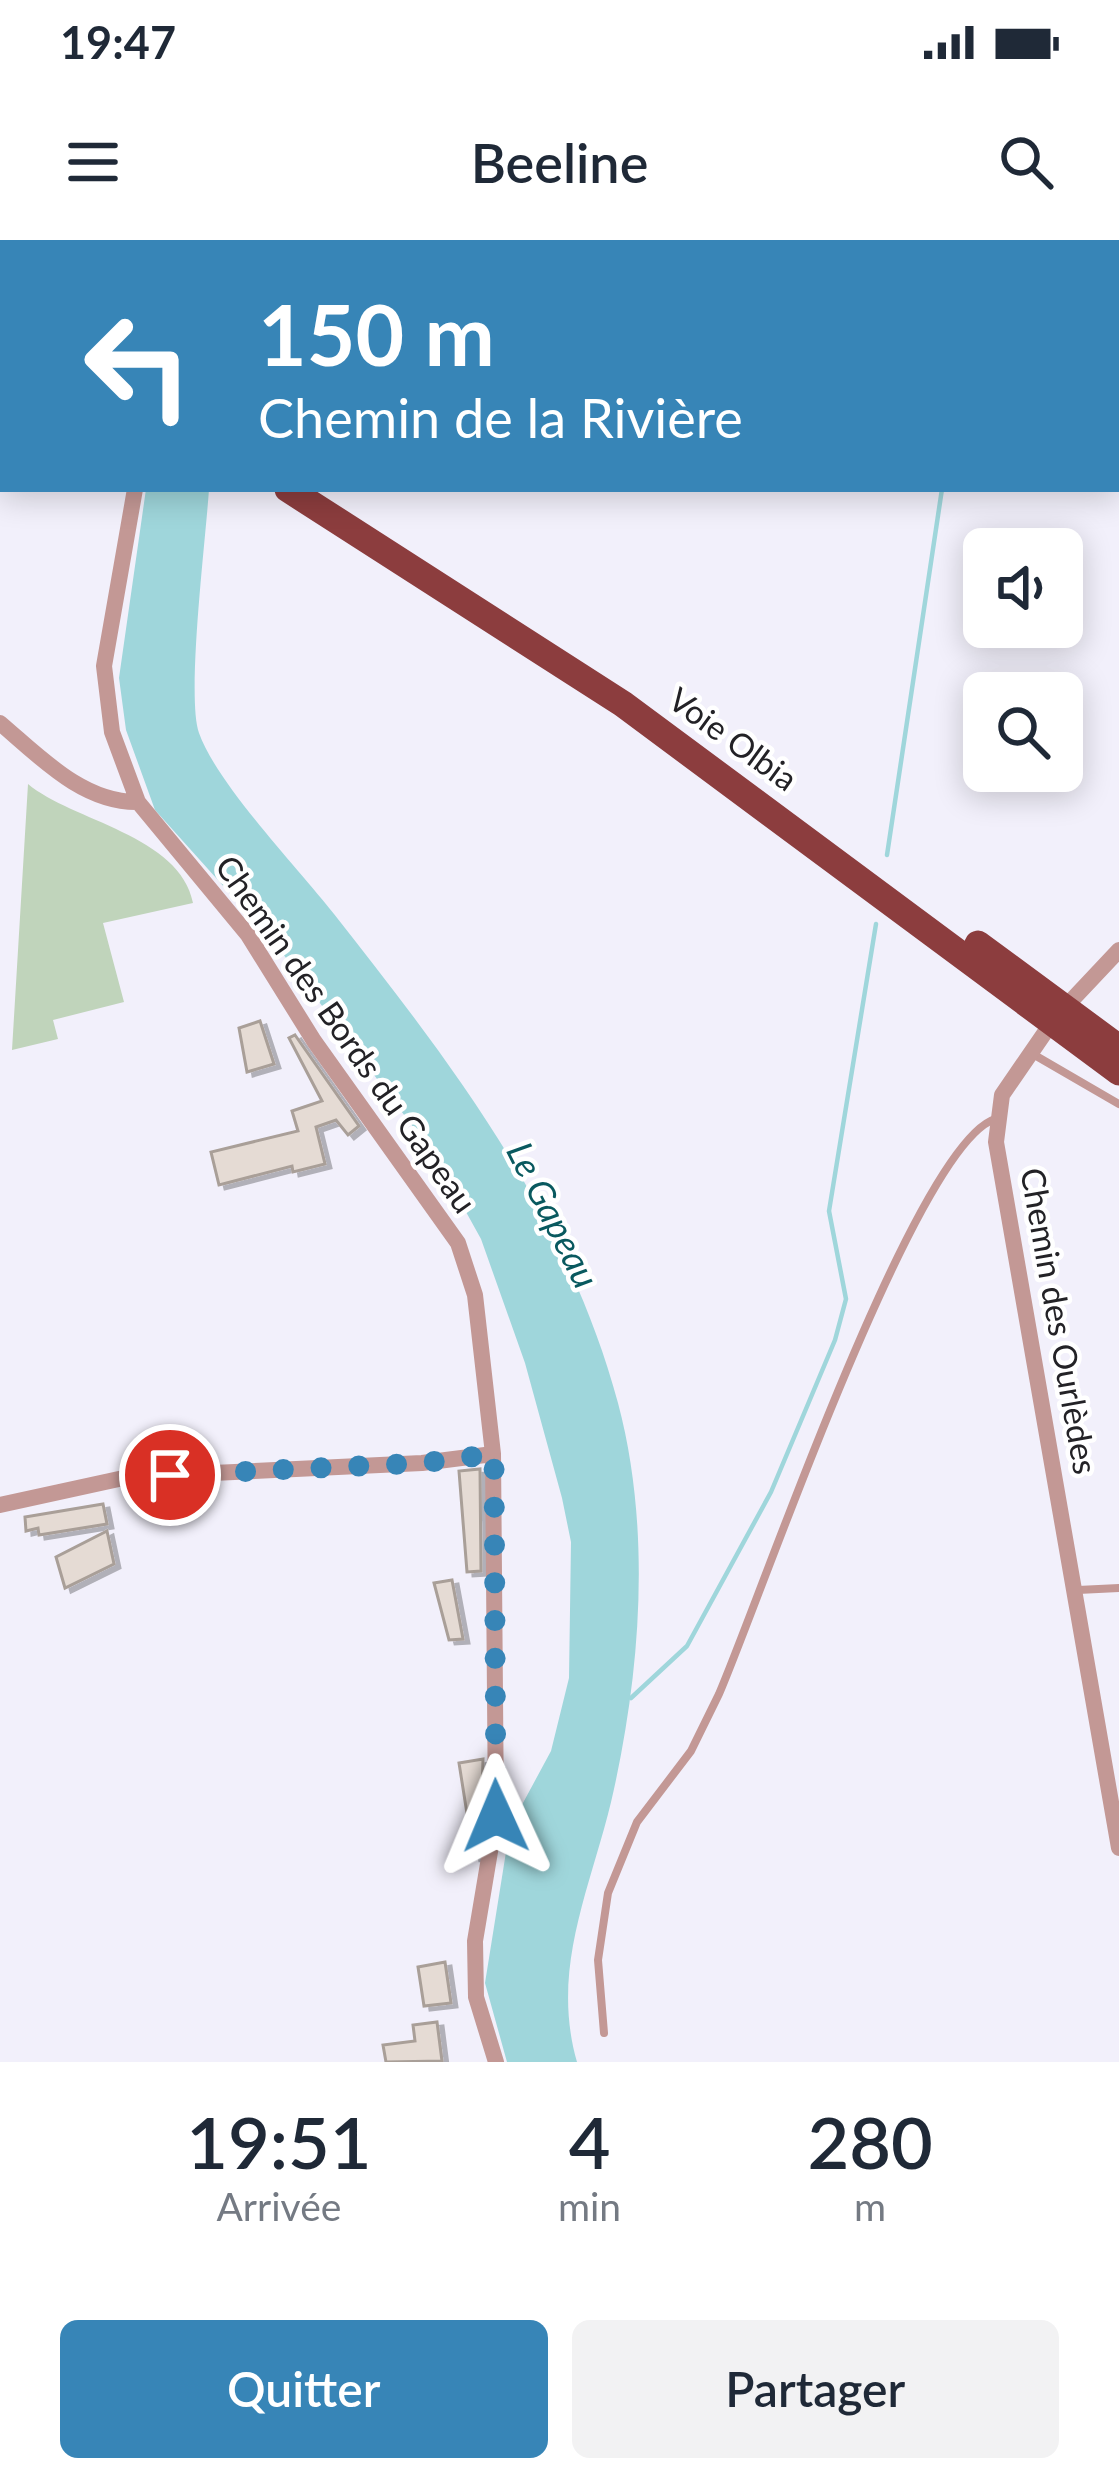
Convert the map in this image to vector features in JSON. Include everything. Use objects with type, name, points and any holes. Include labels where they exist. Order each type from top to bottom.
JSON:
[{"type":"highway","name":"Voie Olbia","points":[[302,492],[658,714],[1119,1048]]},
{"type":"highway","name":"Voie Olbia","points":[[302,492],[640,716],[1119,1072]]},
{"type":"street","name":"Chemin des Bords du Gapeau","points":[[134,492],[104,666],[112,731],[138,802],[248,935],[314,1040],[458,1243],[475,1295],[494,1454],[496,1816],[475,1941],[476,1996],[496,2062]]},
{"type":"street","points":[[0,724],[54,768],[109,802],[138,802]]},
{"type":"street","points":[[1071,1000],[1119,950]]},
{"type":"street","points":[[996,1118],[1002,1095],[1046,1030]]},
{"type":"street","name":"Chemin des Ourlèdes","points":[[996,1118],[1119,1848]]},
{"type":"street","points":[[0,1505],[128,1477],[422,1463],[494,1454]]},
{"type":"lane","points":[[1030,1052],[1119,1104]]},
{"type":"lane","points":[[604,2033],[598,1960],[608,1893],[637,1822],[691,1751],[719,1694],[888,1268],[968,1136],[977,1124],[996,1118]]},
{"type":"lane","points":[[1076,1591],[1119,1588]]},
{"type":"green space","points":[[28,784],[147,845],[184,880],[193,903],[103,923],[124,1002],[53,1020],[58,1039],[12,1050]]},
{"type":"water","points":[[146,492],[209,492],[195,686],[199,733],[208,754],[463,1085],[537,1205],[596,1334],[628,1450],[635,1498],[638,1596],[623,1742],[571,1958],[570,2026],[577,2062],[507,2062],[485,1983],[510,1827],[551,1751],[569,1678],[571,1542],[525,1363],[481,1239],[435,1156],[277,946],[155,810],[126,730],[119,678]]},
{"type":"building","points":[[260,1021],[274,1064],[247,1072],[239,1028]]},
{"type":"building","points":[[295,1035],[359,1126],[348,1135],[336,1120],[316,1127],[325,1164],[293,1172],[292,1166],[219,1185],[211,1152],[298,1131],[292,1111],[322,1101],[289,1038]]},
{"type":"building","points":[[480,1469],[481,1571],[467,1572],[459,1471]]},
{"type":"building","points":[[103,1504],[107,1524],[39,1535],[38,1528],[26,1531],[25,1517]]},
{"type":"building","points":[[107,1531],[114,1564],[65,1588],[56,1557]]},
{"type":"building","points":[[452,1580],[463,1639],[449,1640],[434,1583]]},
{"type":"building","points":[[483,1759],[481,1826],[474,1858],[459,1763]]},
{"type":"building","points":[[445,1962],[451,2003],[424,2006],[418,1967]]},
{"type":"building","points":[[437,2022],[442,2061],[386,2062],[383,2045],[415,2041],[413,2025]]},
{"type":"waterway","points":[[887,855],[942,492]]},
{"type":"waterway","points":[[631,1698],[687,1646],[771,1492],[835,1340],[846,1299],[829,1211],[876,924]]},
{"type":"route","points":[[170,1475],[422,1463],[494,1454],[496,1816]]},
{"type":"water label","name":"Le Gapeau","points":[[553,1215]]}]
